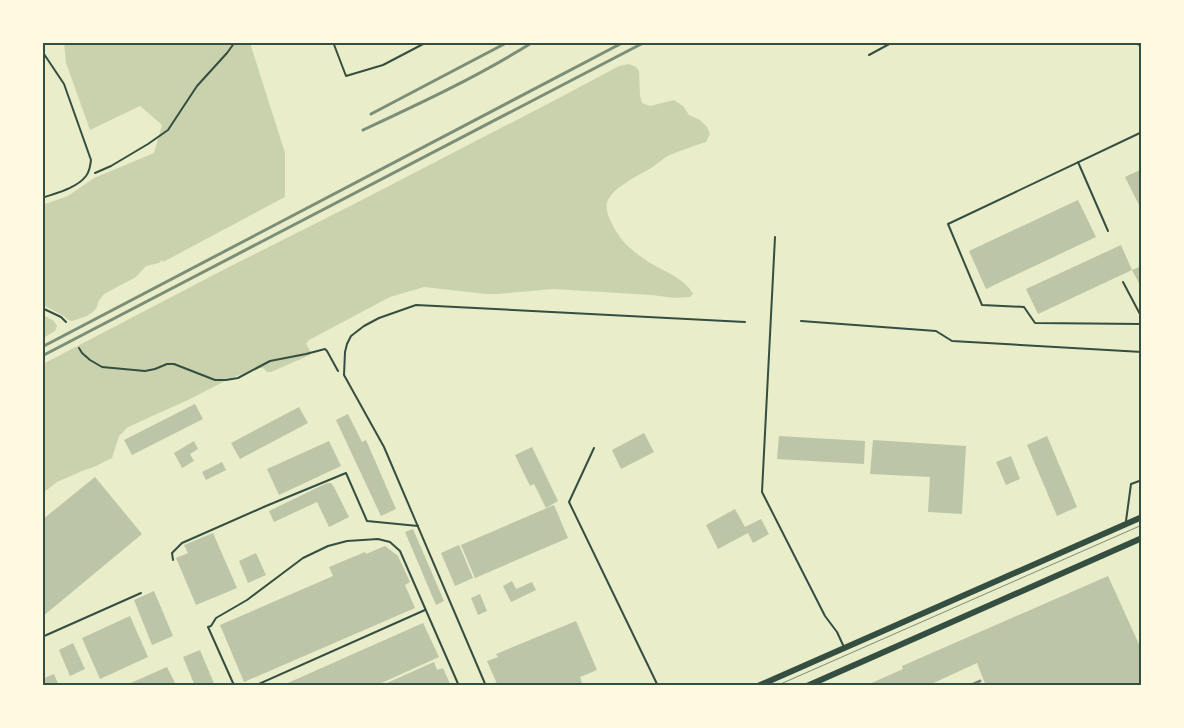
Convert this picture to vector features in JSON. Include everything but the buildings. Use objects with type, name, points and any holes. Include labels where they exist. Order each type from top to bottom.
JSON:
[{"type":"main road","points":[[758,686],[1142,517]]},
{"type":"main road","points":[[807,686],[1142,538]]},
{"type":"lane","points":[[333,42],[346,76],[383,65],[427,42]]},
{"type":"lane","points":[[869,55],[893,42]]},
{"type":"lane","points":[[1133,42],[1142,46]]},
{"type":"lane","points":[[42,51],[64,84],[91,160],[90,170],[86,177],[70,188],[42,198]]},
{"type":"lane","points":[[1142,132],[948,224],[982,305],[1024,307],[1035,323],[1142,324]]},
{"type":"lane","points":[[1078,162],[1108,231]]},
{"type":"lane","points":[[775,237],[762,492],[824,616],[836,632],[844,648]]},
{"type":"lane","points":[[1124,282],[1142,318]]},
{"type":"lane","points":[[486,686],[384,448],[344,375],[345,352],[352,336],[364,326],[379,318],[416,305],[745,322]]},
{"type":"lane","points":[[801,321],[936,331],[952,341],[1142,352]]},
{"type":"lane","points":[[594,448],[569,502],[658,686]]},
{"type":"lane","points":[[173,560],[172,553],[182,544],[346,472],[367,521],[418,526]]},
{"type":"lane","points":[[1126,523],[1131,484],[1142,480]]},
{"type":"lane","points":[[236,686],[208,627],[211,626],[216,618],[248,600],[303,558],[328,546],[346,541],[378,539],[390,542],[400,551],[459,686]]},
{"type":"lane","points":[[42,637],[141,593]]},
{"type":"lane","points":[[254,686],[425,610]]},
{"type":"path","points":[[86,177],[111,166],[168,130],[197,86],[236,42]]},
{"type":"path","points":[[42,308],[62,317],[66,322]]},
{"type":"path","points":[[79,348],[90,360],[102,367],[145,370],[174,364],[215,380],[238,378],[270,361],[325,349],[335,368],[344,375]]},
{"type":"green space","points":[[64,43],[250,43],[285,153],[285,197],[163,262],[162,260],[159,263],[146,266],[136,277],[104,294],[94,311],[87,316],[72,321],[43,305],[42,205],[68,196],[94,178],[154,153],[162,125],[140,106],[90,130],[66,63]]},
{"type":"green space","points":[[629,64],[636,67],[639,71],[642,103],[650,106],[674,100],[683,106],[689,115],[700,120],[707,127],[710,134],[706,142],[667,156],[626,183],[613,193],[607,203],[610,219],[623,240],[633,251],[647,261],[684,283],[693,294],[690,297],[674,298],[553,289],[486,294],[424,287],[390,297],[309,340],[306,344],[311,352],[310,355],[271,372],[259,368],[229,379],[128,427],[119,436],[112,458],[57,482],[43,493],[43,364],[619,66]]},
{"type":"green space","points":[[43,315],[54,321],[57,326],[55,331],[43,338]]},
{"type":"tram line","points":[[776,686],[1142,525]]},
{"type":"railway","points":[[371,114],[508,42]]},
{"type":"railway","points":[[363,130],[471,78],[533,42]]},
{"type":"railway","points":[[42,347],[624,42]]},
{"type":"railway","points":[[42,356],[645,42]]},
{"type":"railway","points":[[969,686],[980,681]]}]
